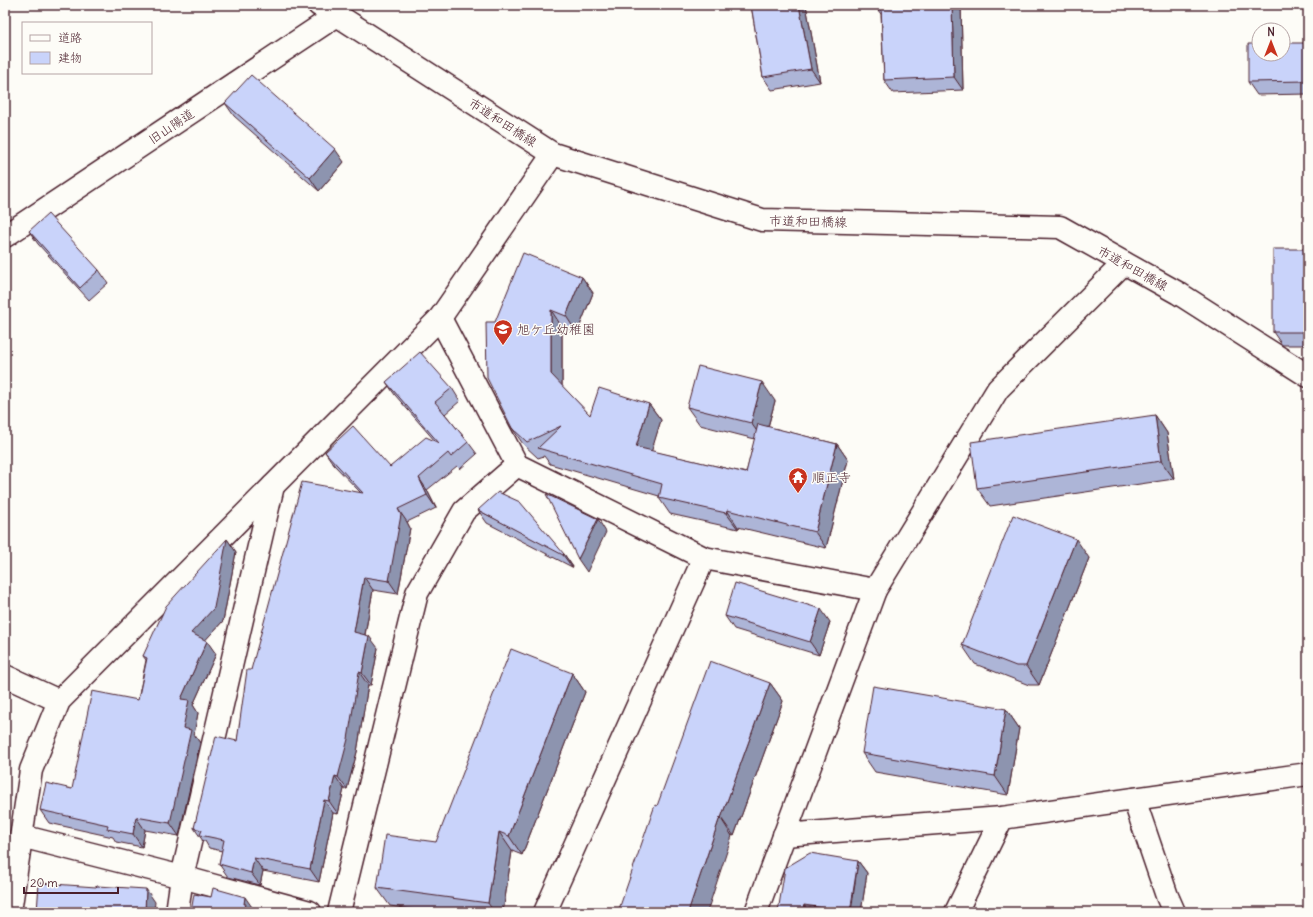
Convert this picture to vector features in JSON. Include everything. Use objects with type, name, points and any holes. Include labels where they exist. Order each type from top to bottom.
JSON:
[{"type":"street","name":"市道和田橋線","points":[[328,10],[554,154],[762,220],[1060,227],[1178,293],[1308,376]]},
{"type":"street","name":"旧山陽道","points":[[5,236],[328,10]]},
{"type":"street","points":[[10,912],[31,770],[59,701],[440,318],[554,154]]},
{"type":"street","points":[[756,912],[875,590],[998,389],[1124,263]]},
{"type":"street","points":[[440,318],[517,465],[704,558],[875,590]]},
{"type":"street","points":[[339,912],[417,593],[464,511],[517,465]]},
{"type":"street","points":[[177,912],[182,877],[273,486]]},
{"type":"street","points":[[545,912],[704,558]]},
{"type":"street","points":[[5,676],[59,701]]},
{"type":"street","points":[[784,835],[1002,818],[1308,774]]},
{"type":"street","points":[[1134,799],[1167,907]]},
{"type":"street","points":[[956,912],[1002,818]]},
{"type":"street","points":[[21,836],[182,877],[310,912]]},
{"type":"building","points":[[751,5],[799,5],[811,69],[763,77]]},
{"type":"building","points":[[881,5],[952,5],[954,77],[884,80]]},
{"type":"building","points":[[1291,43],[1308,43],[1308,81],[1248,82],[1248,44],[1251,44],[1251,62],[1291,62]]},
{"type":"building","points":[[251,75],[335,149],[310,178],[225,103]]},
{"type":"building","points":[[48,214],[99,270],[80,288],[29,231]]},
{"type":"building","points":[[1273,249],[1308,249],[1308,332],[1273,332]]},
{"type":"building","points":[[523,253],[582,277],[566,316],[551,310],[551,374],[590,415],[599,388],[649,404],[636,447],[746,473],[758,424],[837,444],[815,532],[727,510],[726,513],[659,498],[662,484],[538,448],[561,426],[527,442],[512,428],[487,378],[486,322],[495,322]]},
{"type":"building","points":[[420,352],[452,388],[435,402],[468,442],[451,457],[448,453],[419,478],[427,495],[398,509],[401,515],[389,581],[364,577],[354,632],[369,636],[362,673],[359,672],[348,739],[338,777],[335,776],[329,801],[324,800],[310,869],[254,858],[251,873],[219,864],[224,840],[200,835],[202,830],[194,828],[216,736],[237,741],[247,670],[251,670],[302,482],[363,493],[325,452],[353,426],[390,467],[426,437],[439,443],[386,382]]},
{"type":"building","points":[[698,366],[762,382],[751,423],[687,407]]},
{"type":"building","points":[[1155,415],[1161,461],[977,488],[971,442]]},
{"type":"building","points":[[498,492],[520,502],[564,554],[563,555],[478,510]]},
{"type":"building","points":[[546,494],[598,519],[578,559]]},
{"type":"building","points":[[1013,515],[1076,539],[1026,666],[1016,666],[962,645]]},
{"type":"building","points":[[227,539],[214,608],[191,633],[207,641],[181,699],[189,700],[183,728],[191,730],[170,823],[136,817],[133,834],[107,829],[108,825],[40,810],[46,783],[72,789],[92,691],[138,700],[147,658],[143,656],[166,606]]},
{"type":"building","points":[[735,583],[821,609],[810,642],[725,616]]},
{"type":"building","points":[[511,649],[572,673],[509,836],[499,832],[488,903],[377,888],[385,835],[436,842]]},
{"type":"building","points":[[710,661],[770,683],[721,818],[720,817],[688,912],[618,912],[655,805],[657,806]]},
{"type":"building","points":[[873,686],[1006,709],[995,776],[862,753]]},
{"type":"building","points":[[810,853],[858,861],[850,912],[804,905],[803,912],[778,912],[785,868]]},
{"type":"building","points":[[39,883],[146,889],[145,912],[37,912]]},
{"type":"building","points":[[213,888],[245,897],[244,904],[246,904],[244,912],[191,912],[194,894],[211,897]]},
{"type":"place","name":"旭ケ丘幼稚園","points":[[503,346]]},
{"type":"place","name":"順正寺","points":[[798,494]]}]
